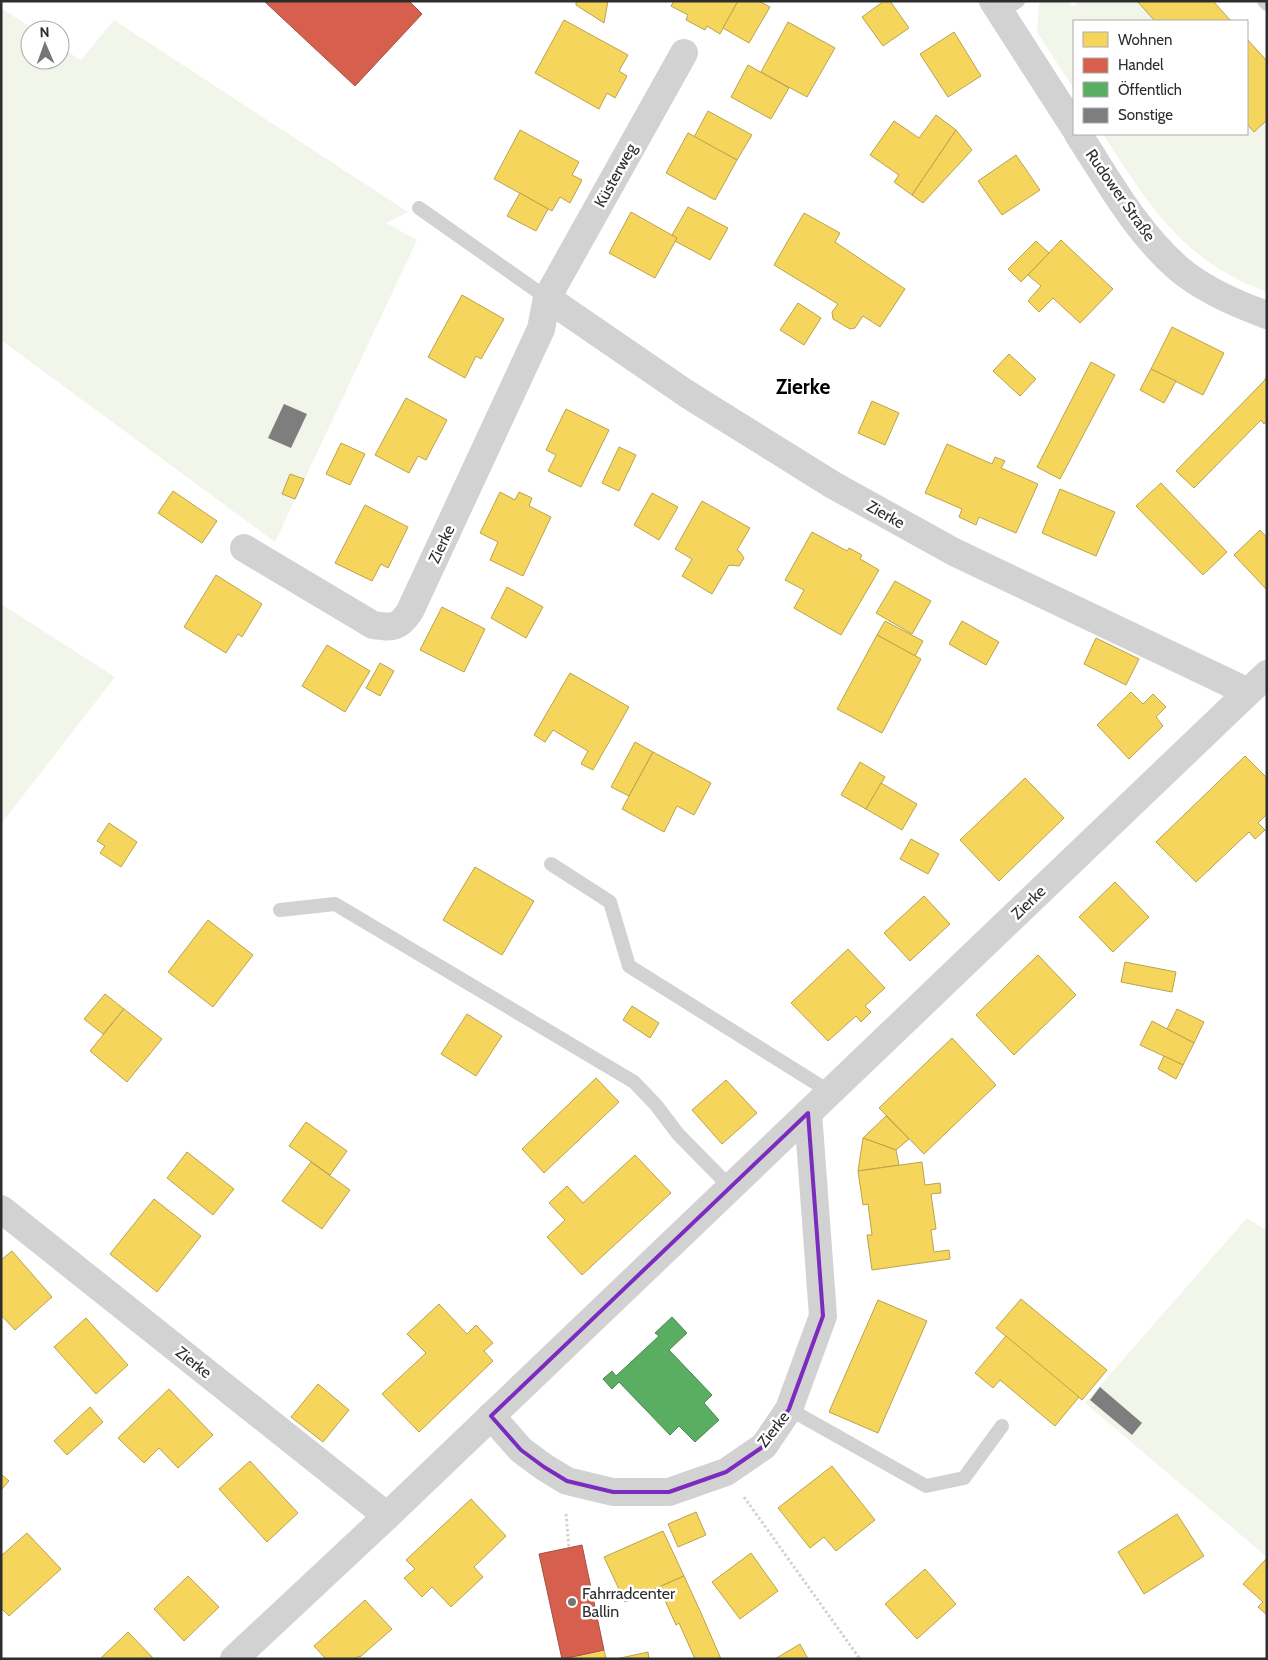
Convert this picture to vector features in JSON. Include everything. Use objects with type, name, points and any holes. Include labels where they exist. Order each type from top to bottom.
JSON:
[{"type":"street","points":[[1004,5],[1073,125]]},
{"type":"street","name":"Küsterweg","points":[[547,298],[684,53]]},
{"type":"street","name":"Rudower Straße","points":[[1079,135],[1133,218],[1154,244],[1179,269],[1211,290],[1267,315]]},
{"type":"street","name":"Zierke","points":[[234,1659],[387,1516],[1257,683],[954,552],[833,485],[687,394],[547,298],[541,329],[410,611],[402,623],[390,628],[373,625],[244,548]]},
{"type":"street","name":"Zierke","points":[[491,1416],[521,1450],[544,1467],[567,1481],[613,1492],[669,1492],[726,1472],[764,1446],[789,1410],[823,1316],[808,1113]]},
{"type":"street","name":"Zierke","points":[[1,1209],[387,1516]]},
{"type":"lane","points":[[1264,1],[1267,4]]},
{"type":"lane","name":"Zierke","points":[[419,208],[547,298]]},
{"type":"lane","points":[[551,864],[610,902],[629,966],[830,1092]]},
{"type":"lane","points":[[280,910],[335,904],[634,1082],[656,1105],[678,1134],[730,1187]]},
{"type":"lane","points":[[789,1410],[926,1486],[964,1478],[1002,1426]]},
{"type":"path","points":[[726,1472],[860,1659]]},
{"type":"highlighted area","points":[[808,1113],[823,1316],[789,1409],[764,1446],[726,1472],[669,1492],[613,1492],[567,1481],[521,1450],[491,1416]]},
{"type":"shaded area","points":[[1041,1],[1067,1],[1073,6],[1079,1],[1137,1],[1154,20],[1073,20],[1073,87],[1037,32]]},
{"type":"shaded area","points":[[1,8],[20,20],[20,70],[70,70],[70,53],[81,60],[114,20],[408,212],[386,223],[417,240],[275,542],[1,340]]},
{"type":"shaded area","points":[[1267,120],[1267,292],[1237,279],[1212,264],[1170,228],[1136,184],[1104,135],[1248,135],[1248,125],[1254,132]]},
{"type":"shaded area","points":[[1,604],[115,677],[1,824]]},
{"type":"shaded area","points":[[1247,1218],[1267,1231],[1267,1557],[1085,1403]]},
{"type":"building: Wohnen","points":[[576,1],[608,1],[604,23],[576,5]]},
{"type":"building: Wohnen","points":[[674,1],[738,1],[720,34],[707,26],[705,30],[686,20],[688,15],[671,6]]},
{"type":"building: Wohnen","points":[[738,1],[759,1],[770,7],[749,43],[723,28]]},
{"type":"building: Wohnen","points":[[884,1],[890,1],[909,28],[883,46],[862,17]]},
{"type":"building: Wohnen","points":[[1137,1],[1213,1],[1230,20],[1154,20]]},
{"type":"building: Wohnen","points":[[564,20],[628,55],[619,71],[627,76],[615,98],[607,93],[599,109],[535,73]]},
{"type":"building: Wohnen","points":[[788,22],[835,48],[807,97],[761,72]]},
{"type":"building: Wohnen","points":[[954,32],[981,76],[948,97],[920,54]]},
{"type":"building: Wohnen","points":[[1248,40],[1267,61],[1267,120],[1254,132],[1248,125]]},
{"type":"building: Wohnen","points":[[748,65],[789,88],[771,119],[731,97]]},
{"type":"building: Wohnen","points":[[708,111],[752,135],[737,160],[694,137]]},
{"type":"building: Wohnen","points":[[936,115],[956,130],[912,195],[894,182],[899,175],[870,155],[894,121],[919,138]]},
{"type":"building: Wohnen","points":[[520,130],[579,162],[572,175],[582,180],[570,203],[560,197],[552,211],[494,179]]},
{"type":"building: Wohnen","points":[[956,130],[972,150],[923,203],[912,195]]},
{"type":"building: Wohnen","points":[[688,133],[737,160],[715,200],[666,173]]},
{"type":"building: Wohnen","points":[[1016,155],[1040,190],[1002,215],[978,181]]},
{"type":"building: Wohnen","points":[[520,193],[548,209],[536,231],[507,216]]},
{"type":"building: Wohnen","points":[[688,207],[728,228],[710,260],[675,241],[677,238],[672,235]]},
{"type":"building: Wohnen","points":[[631,212],[677,238],[655,278],[609,253]]},
{"type":"building: Wohnen","points":[[804,213],[840,233],[835,242],[905,289],[880,327],[863,316],[855,328],[850,329],[833,319],[832,312],[838,304],[774,265]]},
{"type":"building: Wohnen","points":[[1061,240],[1113,289],[1080,323],[1053,298],[1039,312],[1028,301],[1041,286],[1028,275]]},
{"type":"building: Wohnen","points":[[1036,241],[1049,253],[1021,282],[1008,269]]},
{"type":"building: Wohnen","points":[[462,295],[504,319],[481,359],[476,356],[465,378],[428,357]]},
{"type":"building: Wohnen","points":[[798,303],[821,318],[804,345],[780,330]]},
{"type":"building: Wohnen","points":[[1172,327],[1224,353],[1203,395],[1151,369]]},
{"type":"building: Wohnen","points":[[1009,354],[1036,379],[1020,396],[993,371]]},
{"type":"building: Wohnen","points":[[1091,362],[1115,375],[1060,479],[1037,467]]},
{"type":"building: Wohnen","points":[[1151,369],[1176,381],[1164,403],[1140,390]]},
{"type":"building: Wohnen","points":[[1267,376],[1267,421],[1264,424],[1261,420],[1194,488],[1176,471]]},
{"type":"building: Wohnen","points":[[406,398],[447,420],[426,460],[418,456],[409,473],[375,455]]},
{"type":"building: Wohnen","points":[[872,401],[899,413],[885,445],[858,433]]},
{"type":"building: Wohnen","points":[[566,409],[609,430],[581,487],[548,471],[556,455],[546,450]]},
{"type":"building: Wohnen","points":[[341,443],[365,454],[350,485],[326,474]]},
{"type":"building: Wohnen","points":[[947,444],[992,464],[995,457],[1005,461],[1001,468],[1038,484],[1016,533],[979,517],[976,525],[959,517],[962,509],[925,493]]},
{"type":"building: Wohnen","points":[[619,447],[636,455],[619,491],[602,483]]},
{"type":"building: Wohnen","points":[[290,474],[304,479],[295,499],[282,494]]},
{"type":"building: Wohnen","points":[[1161,483],[1227,552],[1203,575],[1136,506]]},
{"type":"building: Wohnen","points":[[1060,489],[1115,512],[1096,556],[1042,533]]},
{"type":"building: Wohnen","points":[[173,491],[217,521],[202,543],[158,513]]},
{"type":"building: Wohnen","points":[[500,492],[515,500],[519,492],[532,498],[529,506],[551,517],[523,576],[490,560],[498,542],[480,533]]},
{"type":"building: Wohnen","points":[[652,493],[678,507],[659,540],[634,525]]},
{"type":"building: Wohnen","points":[[702,501],[750,528],[737,550],[744,558],[739,566],[729,565],[712,594],[682,576],[692,559],[675,549]]},
{"type":"building: Wohnen","points":[[365,505],[408,527],[388,568],[381,564],[372,581],[335,563]]},
{"type":"building: Wohnen","points":[[1260,530],[1267,538],[1267,590],[1234,555]]},
{"type":"building: Wohnen","points":[[812,532],[847,551],[849,548],[862,555],[860,559],[879,570],[841,635],[794,608],[804,590],[785,580]]},
{"type":"building: Wohnen","points":[[216,575],[262,604],[242,637],[238,634],[226,653],[184,627]]},
{"type":"building: Wohnen","points":[[895,581],[931,601],[912,634],[876,613]]},
{"type":"building: Wohnen","points":[[507,587],[543,607],[526,638],[491,618]]},
{"type":"building: Wohnen","points":[[442,607],[485,629],[464,672],[420,650]]},
{"type":"building: Wohnen","points":[[885,621],[923,641],[915,656],[877,635]]},
{"type":"building: Wohnen","points":[[962,621],[999,642],[986,665],[949,644]]},
{"type":"building: Wohnen","points":[[877,635],[921,659],[882,733],[837,709]]},
{"type":"building: Wohnen","points":[[1096,638],[1139,659],[1126,685],[1084,664]]},
{"type":"building: Wohnen","points":[[327,645],[370,671],[345,712],[302,686]]},
{"type":"building: Wohnen","points":[[380,663],[394,671],[380,696],[366,688]]},
{"type":"building: Wohnen","points":[[570,673],[629,707],[593,770],[581,764],[588,751],[553,730],[545,742],[534,735]]},
{"type":"building: Wohnen","points":[[1131,692],[1143,704],[1153,694],[1166,707],[1156,717],[1163,726],[1129,759],[1097,725]]},
{"type":"building: Wohnen","points":[[635,742],[653,752],[629,796],[611,787]]},
{"type":"building: Wohnen","points":[[653,752],[711,783],[694,815],[677,806],[664,832],[622,809]]},
{"type":"building: Wohnen","points":[[1245,756],[1267,778],[1267,814],[1258,823],[1265,830],[1255,839],[1249,832],[1196,882],[1156,842]]},
{"type":"building: Wohnen","points":[[860,762],[885,777],[866,809],[841,795]]},
{"type":"building: Wohnen","points":[[1025,778],[1064,818],[999,881],[960,840]]},
{"type":"building: Wohnen","points":[[881,783],[917,804],[902,830],[866,809]]},
{"type":"building: Wohnen","points":[[109,823],[137,842],[121,867],[100,853],[105,846],[97,841]]},
{"type":"building: Wohnen","points":[[911,839],[939,854],[928,874],[900,859]]},
{"type":"building: Wohnen","points":[[475,867],[534,901],[502,955],[443,920]]},
{"type":"building: Wohnen","points":[[1115,882],[1149,917],[1113,952],[1079,917]]},
{"type":"building: Wohnen","points":[[924,896],[950,924],[910,961],[884,933]]},
{"type":"building: Wohnen","points":[[208,920],[253,955],[213,1007],[168,972]]},
{"type":"building: Wohnen","points":[[848,949],[885,988],[865,1006],[871,1012],[861,1022],[856,1016],[828,1041],[791,1003]]},
{"type":"building: Wohnen","points":[[1038,955],[1076,995],[1014,1055],[976,1015]]},
{"type":"building: Wohnen","points":[[1125,962],[1176,972],[1172,992],[1121,982]]},
{"type":"building: Wohnen","points":[[105,994],[124,1009],[103,1034],[84,1019]]},
{"type":"building: Wohnen","points":[[632,1006],[659,1023],[650,1038],[623,1020]]},
{"type":"building: Wohnen","points":[[124,1009],[162,1039],[127,1082],[90,1051]]},
{"type":"building: Wohnen","points":[[1177,1009],[1204,1022],[1194,1043],[1167,1029]]},
{"type":"building: Wohnen","points":[[467,1014],[502,1036],[476,1076],[441,1054]]},
{"type":"building: Wohnen","points":[[1152,1021],[1194,1043],[1183,1065],[1140,1045]]},
{"type":"building: Wohnen","points":[[952,1038],[996,1085],[924,1154],[879,1108]]},
{"type":"building: Wohnen","points":[[1164,1056],[1183,1065],[1176,1079],[1158,1069]]},
{"type":"building: Wohnen","points":[[596,1078],[619,1102],[544,1173],[522,1149]]},
{"type":"building: Wohnen","points":[[726,1080],[757,1113],[722,1144],[692,1110]]},
{"type":"building: Wohnen","points":[[886,1116],[909,1139],[896,1150],[863,1138]]},
{"type":"building: Wohnen","points":[[306,1122],[347,1151],[330,1175],[289,1146]]},
{"type":"building: Wohnen","points":[[863,1138],[896,1150],[899,1165],[858,1171]]},
{"type":"building: Wohnen","points":[[187,1152],[234,1189],[213,1215],[167,1178]]},
{"type":"building: Wohnen","points":[[635,1155],[671,1193],[582,1275],[547,1237],[565,1220],[549,1203],[567,1186],[583,1203]]},
{"type":"building: Wohnen","points":[[311,1162],[350,1190],[322,1229],[282,1201]]},
{"type":"building: Wohnen","points":[[922,1162],[925,1185],[940,1183],[941,1193],[931,1194],[936,1229],[931,1230],[934,1252],[949,1250],[950,1259],[872,1270],[867,1235],[872,1235],[868,1204],[863,1205],[858,1171]]},
{"type":"building: Wohnen","points":[[154,1199],[201,1236],[157,1292],[110,1254]]},
{"type":"building: Wohnen","points":[[12,1251],[52,1297],[15,1330],[1,1315],[1,1260]]},
{"type":"building: Wohnen","points":[[1021,1299],[1107,1370],[1082,1400],[996,1328]]},
{"type":"building: Wohnen","points":[[878,1300],[927,1321],[878,1433],[829,1412]]},
{"type":"building: Wohnen","points":[[439,1304],[467,1334],[476,1325],[493,1343],[484,1351],[493,1361],[419,1432],[382,1394],[426,1353],[407,1334]]},
{"type":"building: Wohnen","points":[[86,1318],[128,1365],[96,1394],[54,1347]]},
{"type":"building: Wohnen","points":[[1006,1336],[1079,1397],[1055,1426],[1000,1380],[993,1388],[975,1373]]},
{"type":"building: Wohnen","points":[[318,1384],[349,1410],[323,1442],[291,1417]]},
{"type":"building: Wohnen","points":[[169,1389],[213,1435],[178,1468],[159,1448],[144,1463],[118,1438]]},
{"type":"building: Wohnen","points":[[90,1407],[103,1422],[67,1455],[54,1441]]},
{"type":"building: Wohnen","points":[[250,1461],[298,1513],[267,1542],[219,1489]]},
{"type":"building: Wohnen","points":[[832,1466],[875,1520],[836,1551],[824,1537],[810,1548],[778,1508]]},
{"type":"building: Wohnen","points":[[1,1474],[9,1481],[1,1490]]},
{"type":"building: Wohnen","points":[[471,1499],[506,1536],[474,1567],[483,1577],[451,1607],[432,1587],[422,1597],[404,1578],[415,1569],[406,1560]]},
{"type":"building: Wohnen","points":[[696,1512],[706,1535],[678,1547],[668,1524]]},
{"type":"building: Wohnen","points":[[1177,1514],[1204,1556],[1144,1594],[1118,1552]]},
{"type":"building: Wohnen","points":[[663,1531],[684,1576],[625,1602],[604,1557]]},
{"type":"building: Wohnen","points":[[27,1533],[61,1569],[9,1616],[1,1608],[1,1556]]},
{"type":"building: Wohnen","points":[[751,1553],[778,1591],[740,1619],[712,1582]]},
{"type":"building: Wohnen","points":[[1267,1558],[1267,1615],[1258,1607],[1263,1602],[1243,1584]]},
{"type":"building: Wohnen","points":[[925,1569],[956,1604],[917,1639],[885,1604]]},
{"type":"building: Wohnen","points":[[188,1576],[219,1607],[184,1641],[154,1609]]},
{"type":"building: Wohnen","points":[[684,1576],[721,1659],[695,1659],[679,1623],[676,1625],[659,1587]]},
{"type":"building: Wohnen","points":[[365,1600],[392,1629],[360,1657],[355,1659],[326,1659],[314,1646]]},
{"type":"building: Wohnen","points":[[128,1632],[154,1659],[100,1659]]},
{"type":"building: Wohnen","points":[[800,1644],[808,1659],[775,1659]]},
{"type":"building: Wohnen","points":[[604,1650],[606,1659],[563,1659]]},
{"type":"building: Wohnen","points":[[648,1652],[649,1659],[616,1659]]},
{"type":"building: Handel","points":[[264,1],[409,1],[422,14],[355,86]]},
{"type":"building: Handel","name":"Fahrradcenter Ballin","points":[[582,1545],[604,1650],[562,1659],[539,1554]]},
{"type":"building: Öffentlich","points":[[672,1317],[687,1333],[669,1350],[712,1395],[704,1403],[719,1420],[695,1442],[679,1426],[670,1435],[619,1382],[612,1389],[603,1379],[612,1371],[616,1376],[659,1336],[655,1333]]},
{"type":"building: Sonstige","points":[[284,404],[307,414],[291,448],[268,438]]},
{"type":"building: Sonstige","points":[[1100,1387],[1142,1423],[1132,1435],[1090,1400]]},
{"type":"place","name":"Fahrradcenter Ballin","points":[[572,1602]]},
{"type":"district","name":"Zierke","points":[[803,387]]}]
